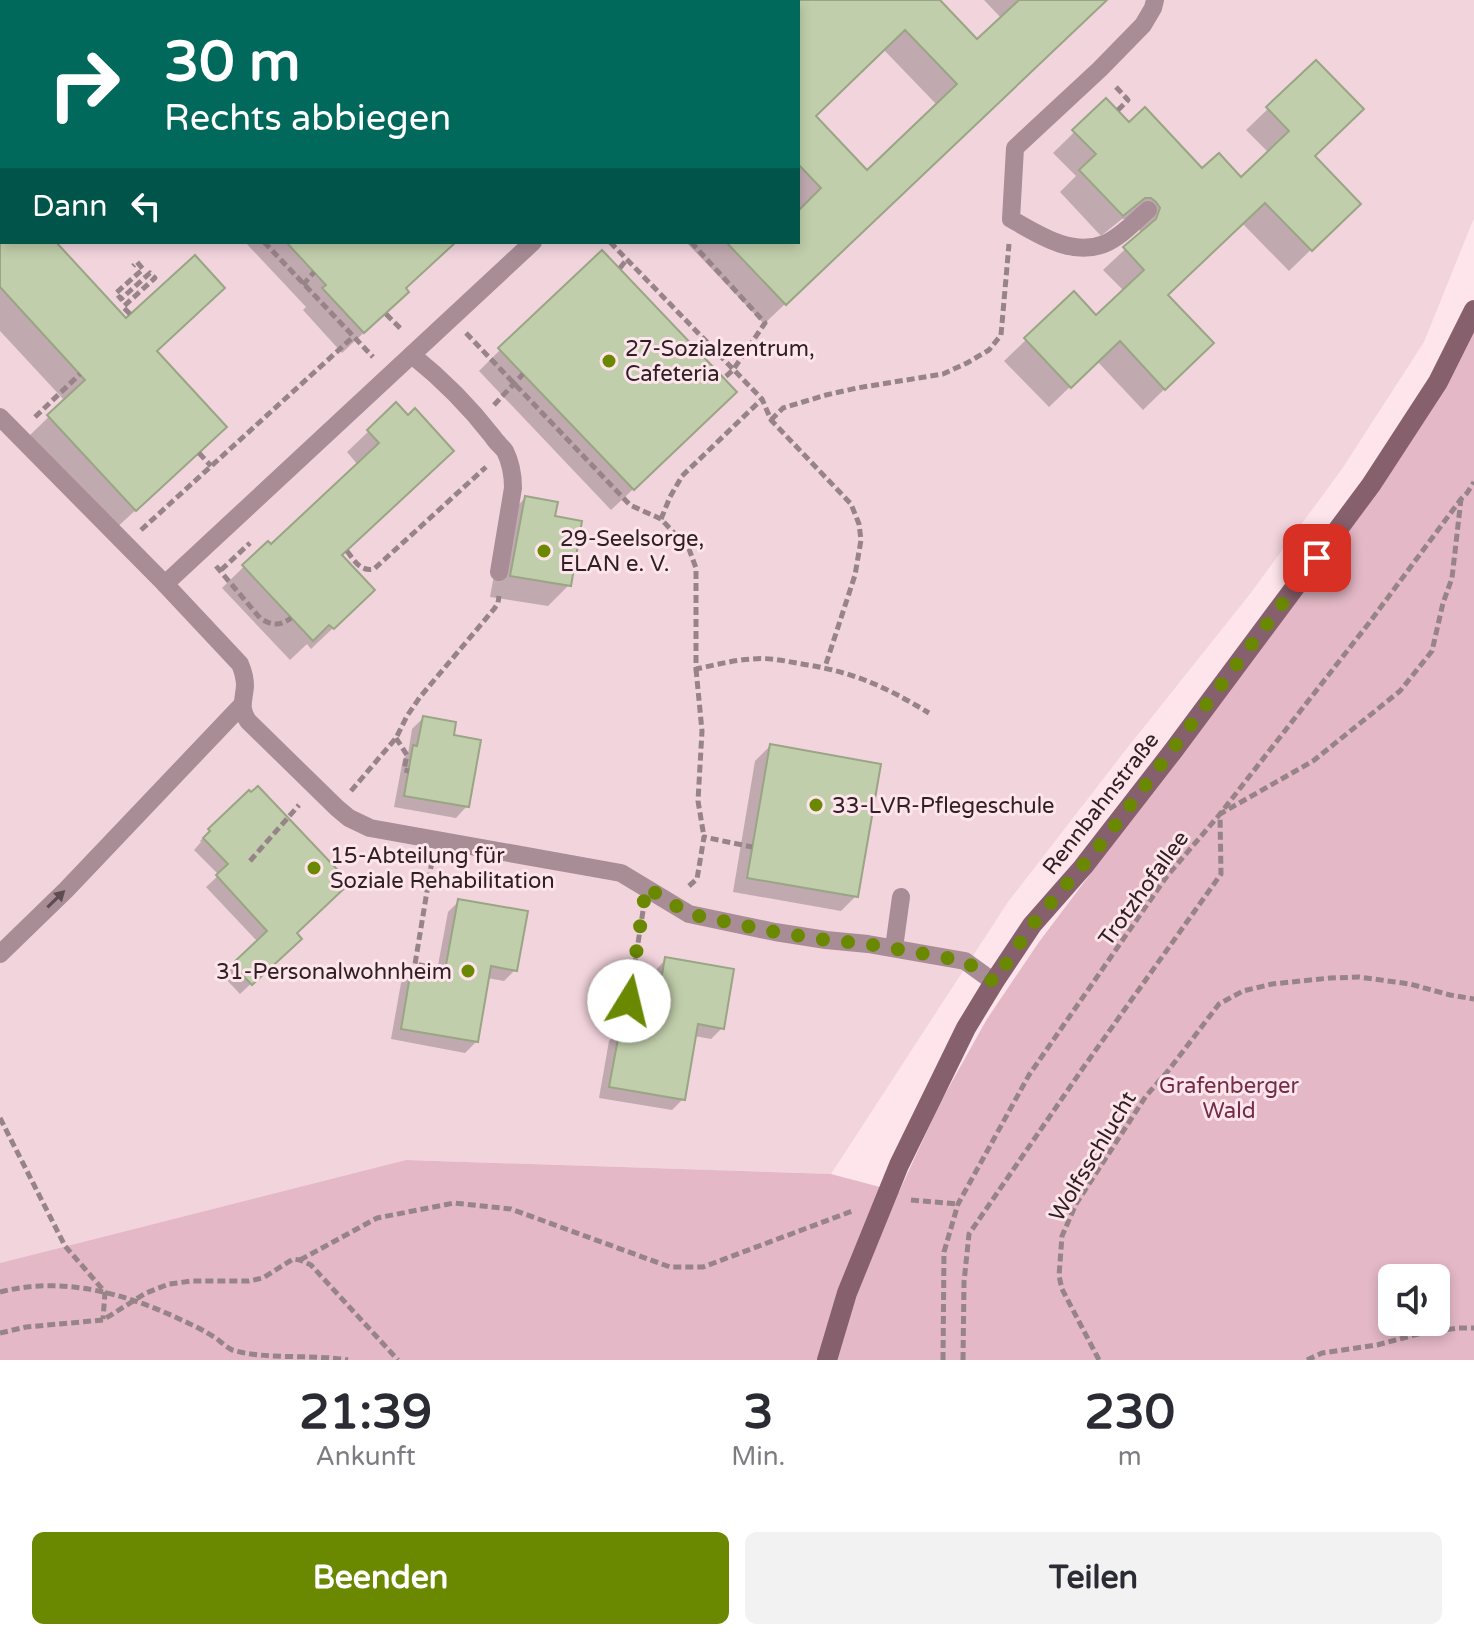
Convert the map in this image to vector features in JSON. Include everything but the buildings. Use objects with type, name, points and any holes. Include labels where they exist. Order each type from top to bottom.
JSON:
[{"type":"street","name":"Rennbahnstraße","points":[[827,1360],[847,1293],[884,1199],[966,1028],[994,982],[1032,925],[1083,867],[1164,763],[1371,485],[1438,382],[1474,310]]},
{"type":"lane","points":[[1148,210],[1121,234],[1091,248],[1051,241],[1011,219],[1015,148],[1143,25],[1155,0]]},
{"type":"lane","points":[[165,584],[531,244]]},
{"type":"lane","points":[[412,355],[463,400],[504,450],[513,476],[513,488],[499,572]]},
{"type":"lane","points":[[0,417],[240,664],[245,688],[241,706],[243,714],[349,818],[370,828],[621,873],[689,914],[775,932],[965,961],[994,982]]},
{"type":"lane","points":[[0,954],[66,890],[241,706]]},
{"type":"lane","points":[[894,948],[901,897]]},
{"type":"path","points":[[771,420],[783,408],[826,395],[943,374],[989,350],[1001,335],[1011,219]]},
{"type":"path","points":[[266,244],[391,375]]},
{"type":"path","points":[[612,244],[762,399],[771,420],[851,504],[861,540],[857,565],[825,667]]},
{"type":"path","points":[[693,244],[765,323],[733,370],[724,378]]},
{"type":"path","points":[[620,268],[627,259]]},
{"type":"path","points":[[130,314],[123,307],[155,278],[150,273],[121,299],[116,293],[143,269],[137,262],[133,266]]},
{"type":"path","points":[[303,285],[314,272]]},
{"type":"path","points":[[451,318],[630,505],[661,519],[689,549],[696,568],[696,669],[702,731],[698,801],[704,837],[697,879],[671,903]]},
{"type":"path","points":[[126,544],[353,337]]},
{"type":"path","points":[[17,435],[80,374]]},
{"type":"path","points":[[481,420],[523,374]]},
{"type":"path","points":[[661,519],[682,476],[762,399]]},
{"type":"path","points":[[347,551],[359,566],[374,569],[504,450]]},
{"type":"path","points":[[199,453],[211,466]]},
{"type":"path","name":"Trotzhofallee","points":[[943,1360],[944,1252],[958,1204],[1029,1075],[1167,876],[1220,814],[1369,623],[1461,499],[1471,492],[1474,482]]},
{"type":"path","points":[[963,1360],[964,1282],[969,1234],[1221,874],[1220,814],[1313,761],[1400,691],[1432,651],[1452,578],[1461,499]]},
{"type":"path","points":[[221,570],[250,543]]},
{"type":"path","points":[[202,550],[260,618],[276,625],[291,618]]},
{"type":"path","points":[[337,808],[396,738],[420,697],[498,603],[502,581],[499,572]]},
{"type":"path","points":[[696,669],[752,659],[780,659],[825,667],[869,680],[929,713]]},
{"type":"path","points":[[396,738],[407,755],[404,770],[409,771]]},
{"type":"path","points":[[250,861],[314,787]]},
{"type":"path","points":[[704,837],[752,847]]},
{"type":"path","points":[[436,840],[415,964],[445,970]]},
{"type":"path","points":[[646,887],[629,1001],[653,1027]]},
{"type":"path","name":"Wolfsschlucht","points":[[1099,1360],[1062,1289],[1059,1276],[1062,1236],[1076,1204],[1146,1096],[1219,1004],[1243,991],[1272,984],[1359,977],[1410,984],[1474,999]]},
{"type":"path","points":[[0,1118],[65,1246],[105,1292],[103,1320]]},
{"type":"path","points":[[300,1260],[377,1218],[454,1203],[511,1209],[670,1267],[703,1267],[884,1199],[958,1204]]},
{"type":"path","points":[[0,1333],[26,1327],[103,1320],[146,1293],[169,1284],[249,1281],[263,1278],[293,1259],[311,1265],[398,1360]]},
{"type":"path","points":[[0,1292],[54,1285],[82,1287],[133,1301],[191,1324],[230,1349],[265,1357],[348,1360]]},
{"type":"path","points":[[1307,1360],[1322,1353],[1377,1345],[1418,1334],[1474,1328]]},
{"type":"shaded area","points":[[800,0],[1474,0],[1474,218],[1424,342],[1342,469],[1250,594],[1008,902],[831,1174],[406,1160],[0,1263],[0,244],[800,244]]},
{"type":"green space","name":"Grafenberger Wald","points":[[1474,327],[1474,1360],[0,1360],[0,1263],[406,1160],[831,1174],[899,1192],[940,1103],[987,1019],[1039,942],[1379,491],[1446,384]]},
{"type":"place","name":"27-Sozialzentrum, Cafeteria","points":[[609,361]]},
{"type":"place","name":"29-Seelsorge, ELAN e. V.","points":[[544,551]]},
{"type":"place","name":"33-LVR-Pflegeschule","points":[[816,805]]},
{"type":"place","name":"15-Abteilung für Soziale Rehabilitation","points":[[314,868]]},
{"type":"place","name":"31-Personalwohnheim","points":[[468,971]]},
{"type":"route","points":[[629,1001],[646,887],[689,914],[775,932],[965,961],[994,982],[1032,925],[1101,844],[1317,558]]}]
